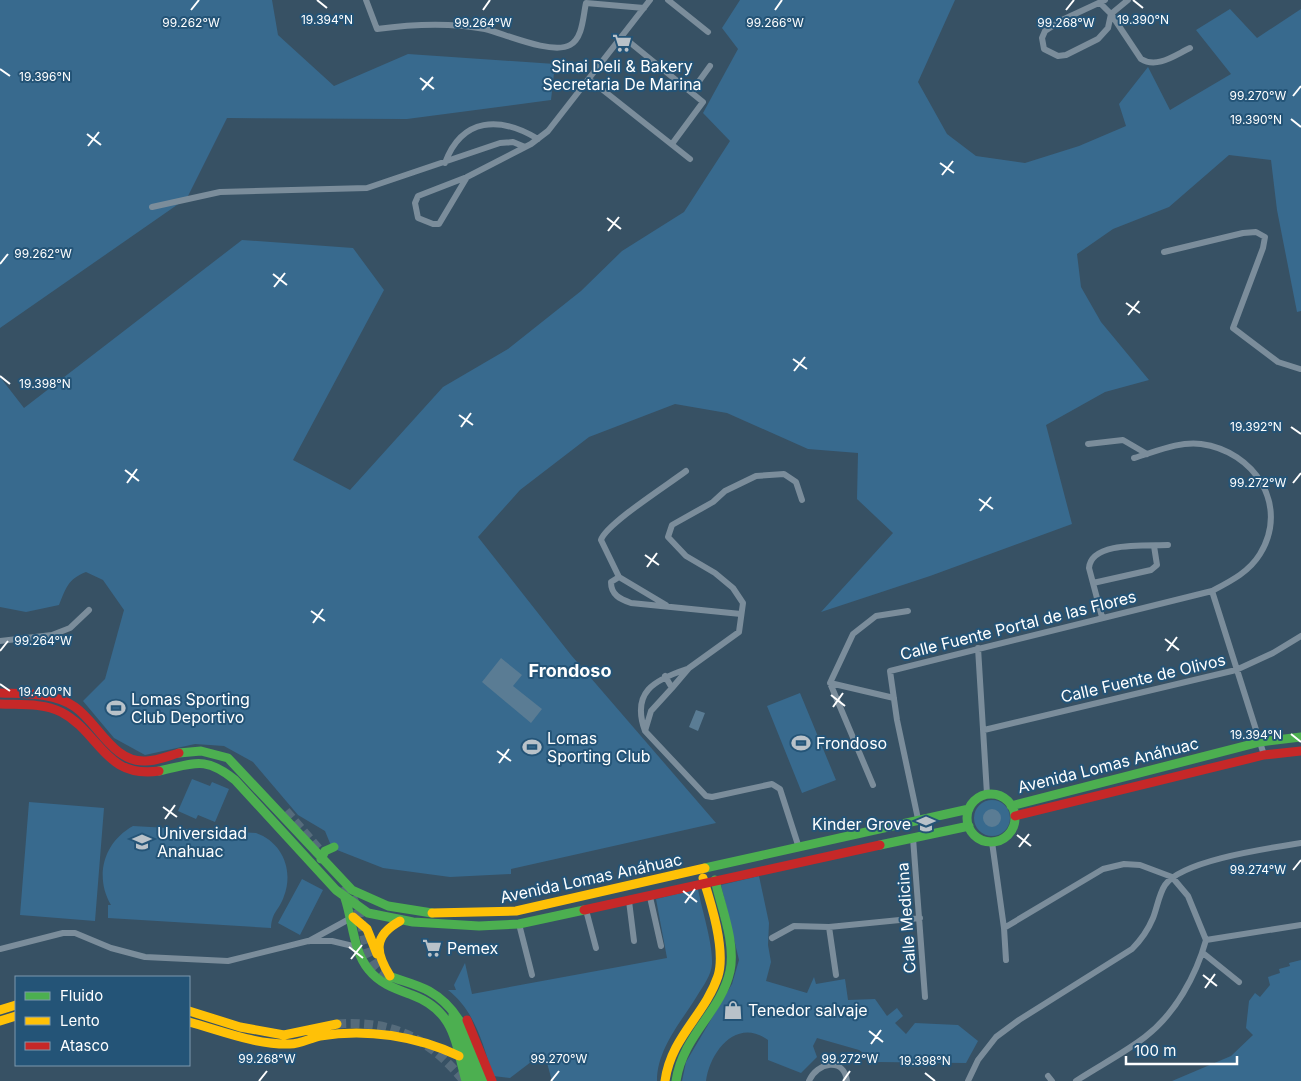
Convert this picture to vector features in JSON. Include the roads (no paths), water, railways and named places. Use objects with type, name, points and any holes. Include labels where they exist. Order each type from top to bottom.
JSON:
[{"type":"main road","points":[[0,693],[42,696],[64,701],[82,713],[108,744],[122,754],[138,761],[151,761],[182,752],[198,750],[228,758],[252,774],[286,811]]},
{"type":"main road","name":"Avenida Lomas Anáhuac","points":[[0,704],[41,706],[59,711],[74,721],[94,746],[108,759],[134,771],[153,772],[190,761],[204,762],[217,766],[235,780],[345,898],[368,913],[400,921],[479,926],[519,924],[969,826]]},
{"type":"main road","name":"Avenida Lomas Anáhuac","points":[[1012,806],[1260,742],[1299,736]]},
{"type":"main road","name":"Avenida Lomas Anáhuac","points":[[1015,816],[1264,755],[1301,750]]},
{"type":"main road","name":"Avenida Lomas Anáhuac","points":[[228,758],[352,890],[373,903],[404,910],[476,914],[516,911],[969,809]]},
{"type":"main road","points":[[987,794],[1005,799],[1012,806],[1015,816],[1013,828],[1008,834],[992,842],[978,838],[969,826],[969,809],[974,801],[987,794]]},
{"type":"main road","points":[[321,859],[325,851],[334,846]]},
{"type":"main road","points":[[665,1081],[673,1050],[712,989],[720,970],[720,956],[704,874],[708,871],[722,869],[725,865]]},
{"type":"main road","points":[[676,1081],[682,1054],[720,994],[730,971],[730,954],[715,880]]},
{"type":"main road","points":[[345,898],[353,917],[357,947],[364,962],[382,983],[428,1002],[439,1010],[452,1031],[466,1081]]},
{"type":"main road","points":[[353,917],[367,929],[378,957],[390,976],[425,989],[446,1002],[457,1013],[464,1025],[483,1081]]},
{"type":"main road","points":[[378,957],[383,933],[389,926],[400,921]]},
{"type":"main road","points":[[446,1002],[455,1019],[475,1081]]},
{"type":"main road","points":[[446,1002],[458,1006],[469,1022],[492,1081]]},
{"type":"main road","points":[[0,1010],[15,1005]]},
{"type":"main road","points":[[190,1011],[240,1027],[277,1034],[291,1034],[337,1024]]},
{"type":"main road","points":[[0,1021],[15,1016]]},
{"type":"main road","points":[[190,1022],[268,1043],[292,1044],[330,1036],[387,1036],[426,1042],[459,1056]]},
{"type":"street","points":[[366,0],[377,29],[412,24],[444,24],[484,29],[557,49],[571,45],[579,35],[586,3],[644,8]]},
{"type":"street","points":[[467,177],[439,224],[433,224],[418,218],[415,202],[418,196],[467,177],[525,147],[548,131],[650,0]]},
{"type":"street","points":[[668,0],[708,32]]},
{"type":"street","points":[[1128,0],[1111,14],[1104,33],[1074,51],[1058,56],[1044,49],[1042,38],[1053,25],[1102,2],[1111,14],[1142,59],[1147,62],[1159,62],[1190,48]]},
{"type":"street","points":[[622,36],[701,99],[702,106],[672,144]]},
{"type":"street","points":[[692,91],[710,66]]},
{"type":"street","points":[[589,79],[690,159]]},
{"type":"street","points":[[445,163],[454,143],[464,133],[477,126],[491,123],[517,128],[538,139]]},
{"type":"street","points":[[152,207],[220,192],[367,188],[500,143],[512,142],[525,147]]},
{"type":"street","points":[[1164,252],[1242,233],[1256,232],[1265,237],[1263,248],[1233,328],[1278,362],[1301,369]]},
{"type":"street","points":[[1088,444],[1123,440],[1147,454]]},
{"type":"street","name":"Calle Fuente Portal de las Flores","points":[[918,819],[897,720],[890,671],[1212,591],[1236,579],[1260,554],[1269,534],[1272,511],[1265,486],[1253,470],[1238,457],[1220,448],[1200,444],[1184,444],[1134,458]]},
{"type":"street","points":[[666,605],[620,578],[601,540],[602,536],[625,515],[686,471]]},
{"type":"street","points":[[645,731],[651,711],[689,668],[739,632],[743,603],[733,588],[715,573],[686,556],[668,537],[672,526],[713,502],[725,491],[756,476],[784,474],[796,482],[802,500]]},
{"type":"street","points":[[1102,617],[1089,568],[1089,560],[1095,554],[1107,549],[1168,545]]},
{"type":"street","points":[[1093,583],[1151,570],[1158,565],[1154,546]]},
{"type":"street","points":[[620,578],[611,582],[611,589],[618,597],[631,603],[741,614]]},
{"type":"street","points":[[1212,591],[1264,755]]},
{"type":"street","points":[[0,641],[52,634],[70,628],[89,610]]},
{"type":"street","points":[[873,784],[830,683],[853,634],[876,616],[908,611]]},
{"type":"street","name":"Calle Fuente de Olivos","points":[[984,730],[1236,670],[1274,653],[1301,636]]},
{"type":"street","points":[[978,648],[987,794]]},
{"type":"street","points":[[689,668],[664,676],[647,690],[640,706],[640,718],[645,731],[709,797],[764,785],[772,784],[777,786],[780,789],[799,848]]},
{"type":"street","points":[[664,676],[672,688]]},
{"type":"street","points":[[830,683],[894,698]]},
{"type":"street","points":[[640,706],[651,711]]},
{"type":"street","name":"Calle Medicina","points":[[913,838],[925,997]]},
{"type":"street","points":[[992,842],[1004,928],[1006,960]]},
{"type":"street","points":[[968,1081],[978,1060],[996,1037],[1019,1020],[1132,949],[1141,940],[1153,919],[1163,887],[1172,877],[1189,868],[1243,853],[1301,842]]},
{"type":"street","points":[[1004,928],[1103,868],[1124,864],[1140,865],[1172,877],[1188,896],[1206,940],[1184,992],[1169,1013],[1145,1037],[1076,1081]]},
{"type":"street","points":[[650,897],[661,946]]},
{"type":"street","points":[[629,901],[634,941]]},
{"type":"street","points":[[586,910],[596,948]]},
{"type":"street","points":[[0,949],[62,933],[76,933],[111,948],[144,958],[228,961],[308,941],[353,917]]},
{"type":"street","points":[[772,938],[794,926],[829,927],[920,918]]},
{"type":"street","points":[[519,924],[532,975]]},
{"type":"street","points":[[1206,940],[1301,925]]},
{"type":"street","points":[[829,927],[836,975]]},
{"type":"street","points":[[308,941],[332,941],[357,947]]},
{"type":"street","points":[[1202,953],[1239,982]]},
{"type":"street","points":[[809,1081],[813,1072],[821,1066],[831,1064],[840,1068],[847,1081]]},
{"type":"tunnel","points":[[286,811],[325,856]]},
{"type":"tunnel","points":[[345,885],[358,910],[370,957],[389,976]]},
{"type":"tunnel","points":[[337,1024],[375,1025],[408,1035],[437,1053],[464,1081]]},
{"type":"place","name":"Sinai Deli & Bakery Secretaria De Marina","points":[[622,43]]},
{"type":"place","name":"Lomas Sporting Club Deportivo","points":[[116,708]]},
{"type":"place","name":"Frondoso","points":[[801,743]]},
{"type":"place","name":"Lomas Sporting Club","points":[[532,747]]},
{"type":"place","name":"Kinder Grove","points":[[926,824]]},
{"type":"place","name":"Universidad Anahuac","points":[[142,842]]},
{"type":"place","name":"Pemex","points":[[432,948]]},
{"type":"place","name":"Tenedor salvaje","points":[[733,1010]]},
{"type":"district","name":"Frondoso","points":[[570,671]]}]
